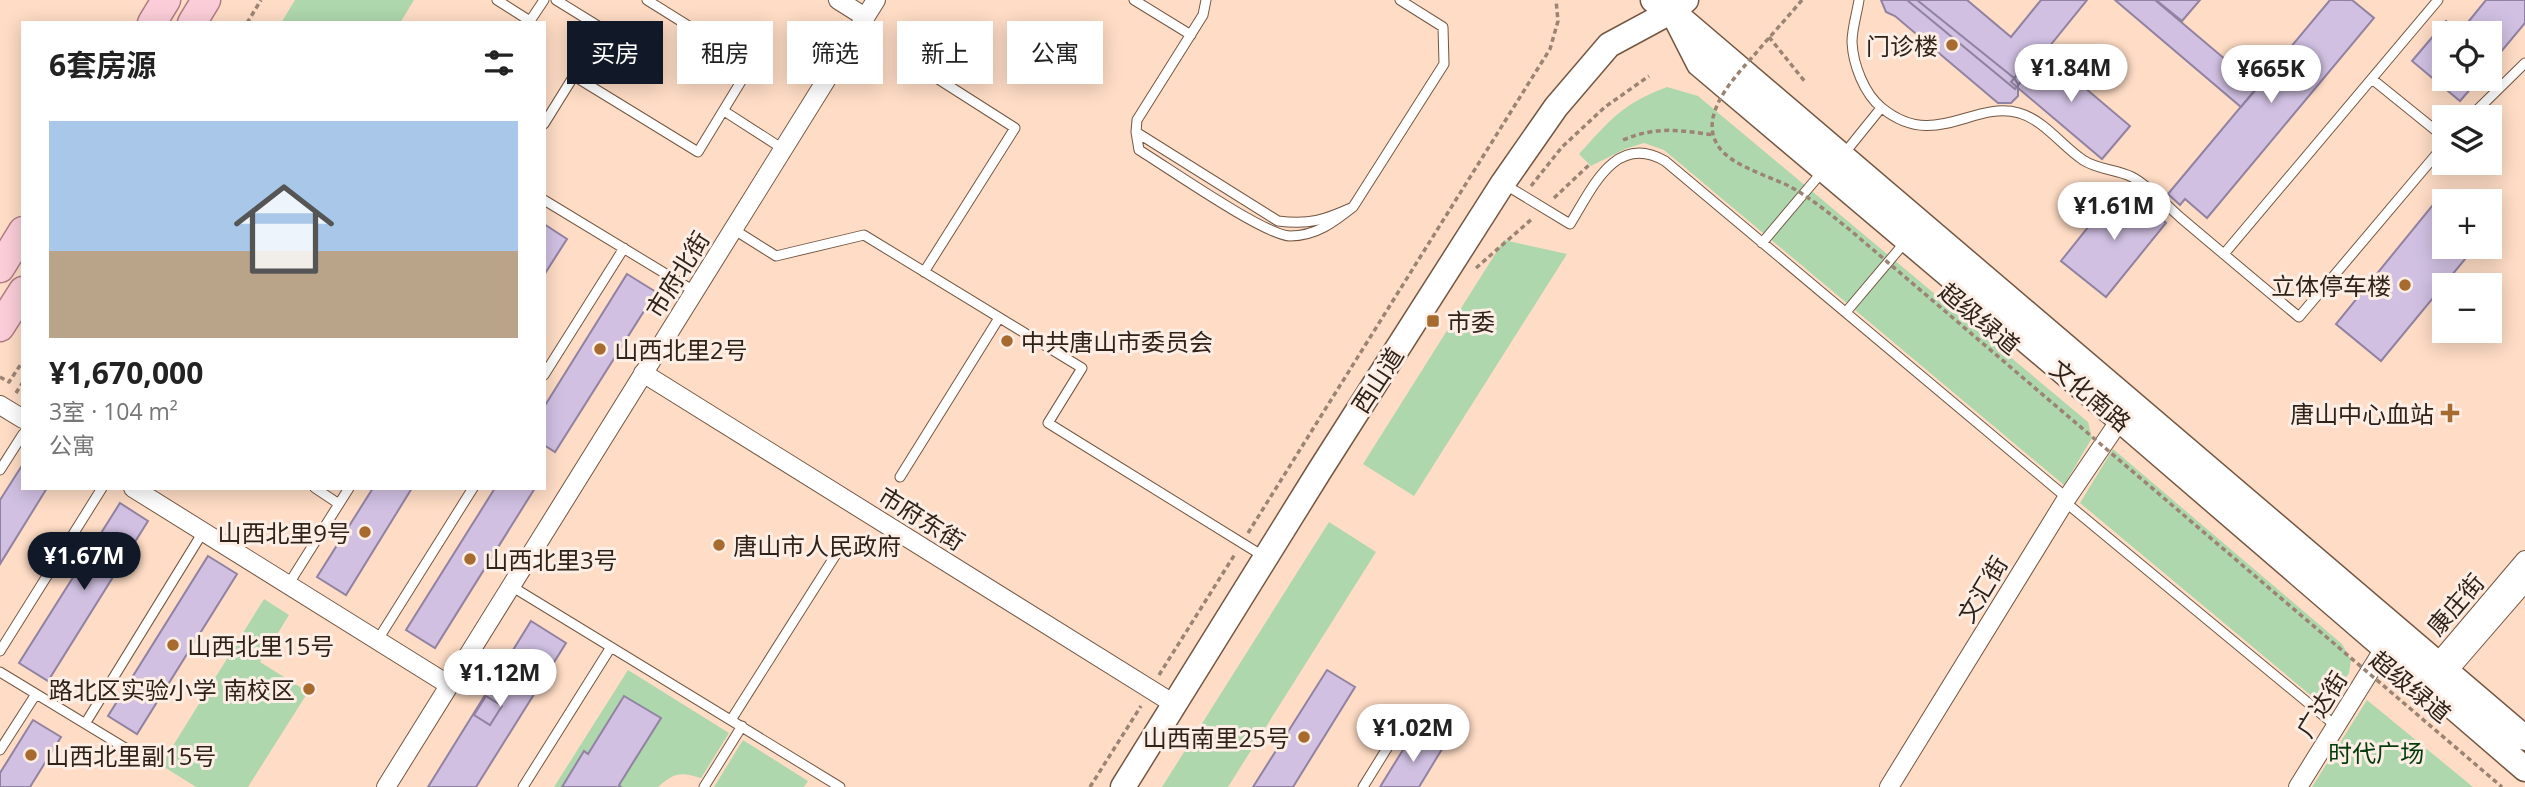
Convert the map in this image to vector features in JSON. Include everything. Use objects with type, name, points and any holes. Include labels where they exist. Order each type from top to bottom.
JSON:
[{"type":"main road","points":[[153,21],[166,0]]},
{"type":"main road","points":[[193,21],[206,0]]},
{"type":"main road","points":[[0,268],[21,234]]},
{"type":"main road","points":[[0,327],[21,294]]},
{"type":"street","points":[[838,0],[865,17]]},
{"type":"street","name":"市府北街","points":[[386,787],[876,0]]},
{"type":"street","name":"文化南路","points":[[1670,4],[1699,64],[1833,163],[2435,676],[2525,769]]},
{"type":"street","name":"西山道","points":[[1123,787],[1265,557],[1514,190],[1556,107],[1609,45],[1670,4]]},
{"type":"street","name":"文化南路","points":[[1833,163],[1907,239],[2385,647],[2435,676],[2525,738]]},
{"type":"street","name":"市府东街","points":[[643,373],[1174,704]]},
{"type":"street","points":[[0,405],[21,418]]},
{"type":"street","name":"文汇街","points":[[1889,787],[2067,498],[2120,420]]},
{"type":"street","points":[[136,490],[449,685]]},
{"type":"street","name":"康庄街","points":[[2435,676],[2525,560]]},
{"type":"street","name":"康庄街","points":[[2435,676],[2525,582]]},
{"type":"street","name":"广达街","points":[[2298,787],[2385,647]]},
{"type":"lane","points":[[497,0],[530,21],[544,0]]},
{"type":"lane","points":[[556,0],[590,21]]},
{"type":"lane","points":[[587,84],[698,152],[751,65],[647,0]]},
{"type":"lane","points":[[1134,0],[1191,35]]},
{"type":"lane","points":[[1206,0],[1203,15],[1137,120],[1139,150],[1265,229],[1289,236],[1325,229],[1353,207],[1444,64],[1444,27],[1400,0]]},
{"type":"lane","points":[[1859,0],[1853,42],[1857,67],[1866,91],[1881,108],[1901,120],[1922,126],[1946,125],[1998,112],[2016,112],[2030,117],[2083,160],[2133,177],[2299,317],[2432,159]]},
{"type":"lane","points":[[2224,254],[2438,0]]},
{"type":"lane","points":[[2482,105],[2525,63]]},
{"type":"lane","points":[[2372,79],[2432,127]]},
{"type":"lane","points":[[546,121],[569,84]]},
{"type":"lane","points":[[924,272],[1015,128],[946,84]]},
{"type":"lane","points":[[1762,243],[1881,108]]},
{"type":"lane","points":[[724,111],[783,149]]},
{"type":"lane","points":[[1514,190],[1570,224],[1611,163],[1637,151],[1653,154],[1665,161],[2067,498],[2070,506],[2336,726]]},
{"type":"lane","points":[[546,201],[694,291]]},
{"type":"lane","points":[[733,229],[776,256],[864,235],[1083,368],[1048,423],[1265,557]]},
{"type":"lane","points":[[1846,313],[1907,239]]},
{"type":"lane","points":[[546,372],[624,248]]},
{"type":"lane","points":[[900,477],[999,318]]},
{"type":"lane","points":[[0,470],[21,437]]},
{"type":"lane","points":[[0,651],[102,490]]},
{"type":"lane","points":[[318,490],[339,504]]},
{"type":"lane","points":[[288,585],[348,490]]},
{"type":"lane","points":[[377,641],[472,490]]},
{"type":"lane","points":[[89,719],[203,532]]},
{"type":"lane","points":[[731,720],[839,548]]},
{"type":"lane","points":[[511,586],[840,787]]},
{"type":"lane","points":[[523,787],[611,647]]},
{"type":"lane","points":[[0,672],[145,760]]},
{"type":"lane","points":[[0,750],[36,694]]},
{"type":"lane","points":[[1363,787],[1407,716]]},
{"type":"lane","points":[[704,787],[742,726]]},
{"type":"lane","points":[[819,787],[825,778]]},
{"type":"path","points":[[248,21],[261,0]]},
{"type":"path","points":[[1090,787],[1549,49],[1558,20],[1556,0]]},
{"type":"path","points":[[1616,143],[1644,131],[1672,130],[1714,135],[1713,118],[1728,85],[1802,0]]},
{"type":"path","points":[[1769,37],[1806,83]]},
{"type":"path","points":[[1514,190],[1605,107],[1649,76]]},
{"type":"path","name":"超级绿道","points":[[1714,135],[1719,147],[1731,158],[1811,199],[1850,230],[2502,787]]},
{"type":"path","points":[[1472,272],[1487,250]]},
{"type":"path","points":[[0,377],[9,382],[21,364]]},
{"type":"green space","points":[[295,0],[414,0],[401,21],[282,21]]},
{"type":"green space","points":[[1667,87],[1698,96],[2088,422],[2092,438],[2064,485],[1664,150],[1644,143],[1591,166],[1579,154],[1628,106]]},
{"type":"green space","points":[[1504,240],[1567,254],[1414,496],[1363,464]]},
{"type":"green space","points":[[2113,449],[2342,644],[2351,660],[2349,673],[2326,708],[2080,503]]},
{"type":"green space","points":[[1329,522],[1376,552],[1228,787],[1162,787]]},
{"type":"green space","points":[[264,599],[289,615],[260,662],[308,692],[248,787],[196,787],[161,765]]},
{"type":"green space","points":[[628,670],[729,733],[701,778],[678,775],[658,787],[554,787]]},
{"type":"green space","name":"时代广场","points":[[2367,700],[2473,787],[2312,787]]},
{"type":"green space","points":[[743,740],[808,781],[804,787],[714,787]]},
{"type":"building","name":"门诊楼","points":[[1881,0],[1917,0],[2014,78],[2018,84],[2018,96],[2011,103],[1998,103],[1895,16],[1886,12]]},
{"type":"building","points":[[1907,0],[1967,0],[2011,37],[2041,0],[2087,0],[2015,89]]},
{"type":"building","points":[[2115,0],[2155,0],[2258,87],[2241,107]]},
{"type":"building","points":[[2156,0],[2200,0],[2182,21]]},
{"type":"building","points":[[2330,0],[2352,0],[2374,18],[2207,218],[2185,199],[2180,205],[2168,194]]},
{"type":"building","points":[[2486,0],[2525,0],[2525,23],[2502,51],[2502,21],[2469,21]]},
{"type":"building","points":[[2432,37],[2432,78],[2412,61]]},
{"type":"building","points":[[2039,49],[2130,126],[2102,159],[2011,82]]},
{"type":"building","points":[[2448,91],[2469,91],[2460,101]]},
{"type":"building","points":[[2121,186],[2166,223],[2106,297],[2061,261]]},
{"type":"building","name":"立体停车楼","points":[[2432,206],[2432,259],[2465,259],[2454,273],[2432,273],[2432,299],[2381,361],[2336,324]]},
{"type":"building","points":[[546,225],[567,239],[546,272]]},
{"type":"building","name":"山西北里2号","points":[[627,274],[656,292],[555,452],[546,446],[546,404]]},
{"type":"building","points":[[21,467],[21,490],[46,490],[0,564],[0,500]]},
{"type":"building","name":"山西北里9号","points":[[372,490],[411,490],[346,595],[317,577]]},
{"type":"building","name":"山西北里3号","points":[[494,490],[534,490],[435,648],[406,630]]},
{"type":"building","points":[[120,503],[148,521],[48,681],[19,663]]},
{"type":"building","name":"山西北里15号","points":[[208,556],[237,574],[137,734],[108,716]]},
{"type":"building","points":[[531,621],[566,643],[476,787],[428,787]]},
{"type":"building","name":"山西南里25号","points":[[1327,670],[1355,687],[1293,787],[1253,787]]},
{"type":"building","points":[[486,696],[502,706],[490,725],[474,715]]},
{"type":"building","points":[[624,696],[661,718],[619,785],[621,787],[562,787],[584,751],[588,754]]},
{"type":"building","name":"山西北里副15号","points":[[33,720],[61,737],[30,787],[0,787],[0,773]]},
{"type":"building","points":[[1414,732],[1442,749],[1419,787],[1380,787]]},
{"type":"place","name":"门诊楼","points":[[1952,45]]},
{"type":"place","name":"立体停车楼","points":[[2405,285]]},
{"type":"place","name":"市委","points":[[1433,321]]},
{"type":"place","name":"中共唐山市委员会","points":[[1007,341]]},
{"type":"place","name":"山西北里2号","points":[[600,349]]},
{"type":"place","name":"唐山中心血站","points":[[2450,413]]},
{"type":"place","name":"山西北里9号","points":[[365,532]]},
{"type":"place","name":"唐山市人民政府","points":[[719,545]]},
{"type":"place","name":"山西北里3号","points":[[470,559]]},
{"type":"place","name":"山西北里15号","points":[[173,645]]},
{"type":"place","name":"路北区实验小学 南校区","points":[[309,689]]},
{"type":"place","name":"山西南里25号","points":[[1304,737]]},
{"type":"place","name":"山西北里副15号","points":[[31,755]]}]
